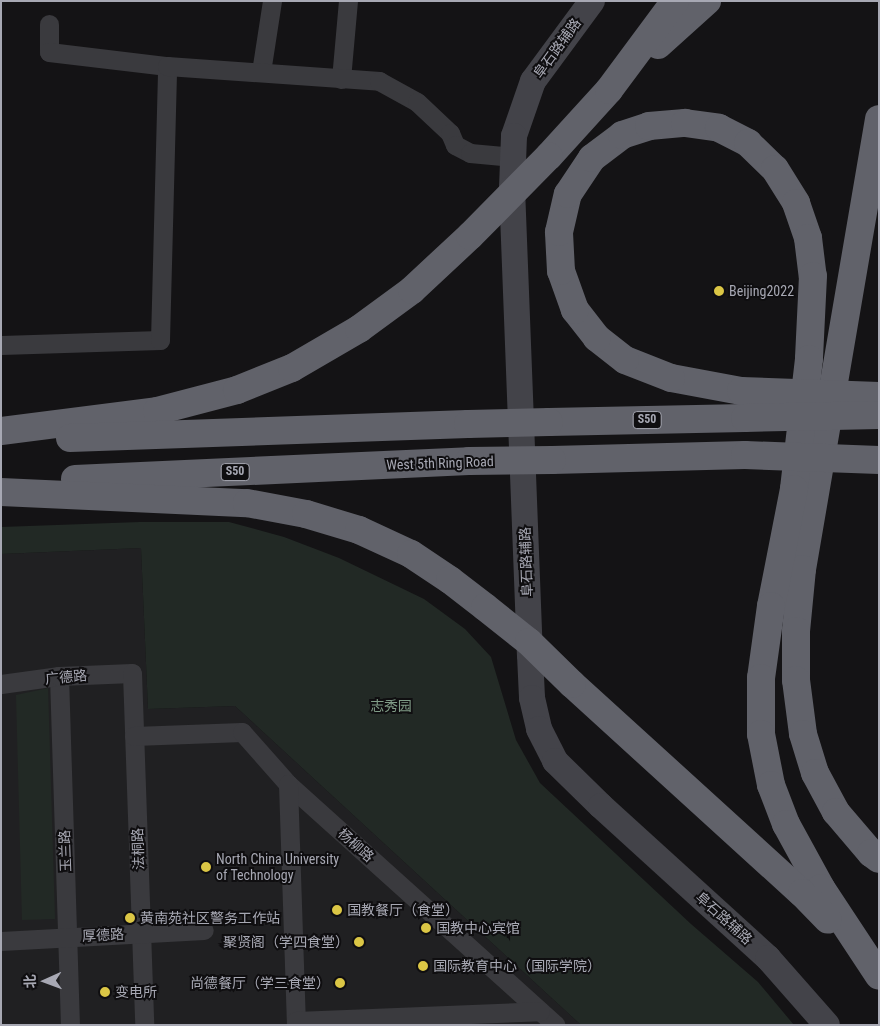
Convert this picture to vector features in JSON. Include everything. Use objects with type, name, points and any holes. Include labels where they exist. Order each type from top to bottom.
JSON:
[{"type":"highway","points":[[609,90],[675,1]]},
{"type":"highway","points":[[1,431],[156,411],[238,390],[292,368],[359,329],[412,290],[470,236],[609,90],[707,1]]},
{"type":"highway","points":[[879,119],[802,568],[796,631],[796,680],[804,734],[815,773],[836,812],[879,860]]},
{"type":"highway","points":[[874,969],[821,888],[786,824],[770,785],[761,734],[761,678],[771,606],[794,489],[809,359],[814,276],[808,238],[796,203],[775,169],[748,144],[719,128],[685,123],[649,126],[622,135],[592,158],[568,194],[559,232],[561,271],[575,310],[597,338],[625,360],[671,378],[741,391],[879,396]]},
{"type":"highway","name":"S50","points":[[1,441],[468,424],[879,415]]},
{"type":"highway","name":"West 5th Ring Road","points":[[1,482],[469,461],[879,452]]},
{"type":"highway","points":[[745,455],[879,460]]},
{"type":"highway","points":[[1,492],[248,502],[306,514],[358,530],[411,554],[450,580],[529,642],[572,684],[802,893],[874,969]]},
{"type":"main road","name":"阜石路辅路","points":[[592,1],[533,81],[514,136],[512,188],[532,698],[539,728],[555,761],[601,806],[768,958],[827,1025]]},
{"type":"street","points":[[261,72],[272,1]]},
{"type":"street","points":[[340,79],[348,1]]},
{"type":"street","points":[[50,24],[49,52],[167,66],[379,81],[417,102],[450,133],[455,144],[470,153],[513,157]]},
{"type":"street","points":[[1,345],[160,340],[167,66]]},
{"type":"street","name":"广德路","points":[[1,684],[59,676],[132,673]]},
{"type":"street","name":"法桐路","points":[[132,673],[144,1025]]},
{"type":"street","name":"玉兰路","points":[[59,676],[70,1025]]},
{"type":"street","name":"杨柳路","points":[[134,736],[242,732],[288,784],[556,1025]]},
{"type":"street","points":[[288,784],[296,1023],[540,1011]]},
{"type":"street","name":"厚德路","points":[[1,941],[204,930]]},
{"type":"shaded area","name":"North China University of Technology","points":[[141,548],[148,709],[235,706],[581,1025],[1,1025],[1,554]]},
{"type":"green space","name":"志秀园","points":[[140,522],[229,522],[284,537],[339,558],[424,599],[465,629],[491,657],[516,740],[540,783],[691,924],[758,982],[794,1025],[581,1025],[235,706],[148,709],[141,548],[1,554],[1,527]]},
{"type":"green space","points":[[48,688],[55,919],[22,920],[16,695]]},
{"type":"place","name":"Beijing2022","points":[[719,291]]},
{"type":"place","name":"North China University of Technology","points":[[206,867]]},
{"type":"place","name":"国教餐厅（食堂）","points":[[337,910]]},
{"type":"place","name":"黄南苑社区警务工作站","points":[[130,918]]},
{"type":"place","name":"国教中心宾馆","points":[[426,928]]},
{"type":"place","name":"聚贤阁（学四食堂）","points":[[359,942]]},
{"type":"place","name":"国际教育中心（国际学院）","points":[[423,966]]},
{"type":"place","name":"尚德餐厅（学三食堂）","points":[[340,983]]},
{"type":"place","name":"变电所","points":[[105,992]]}]
